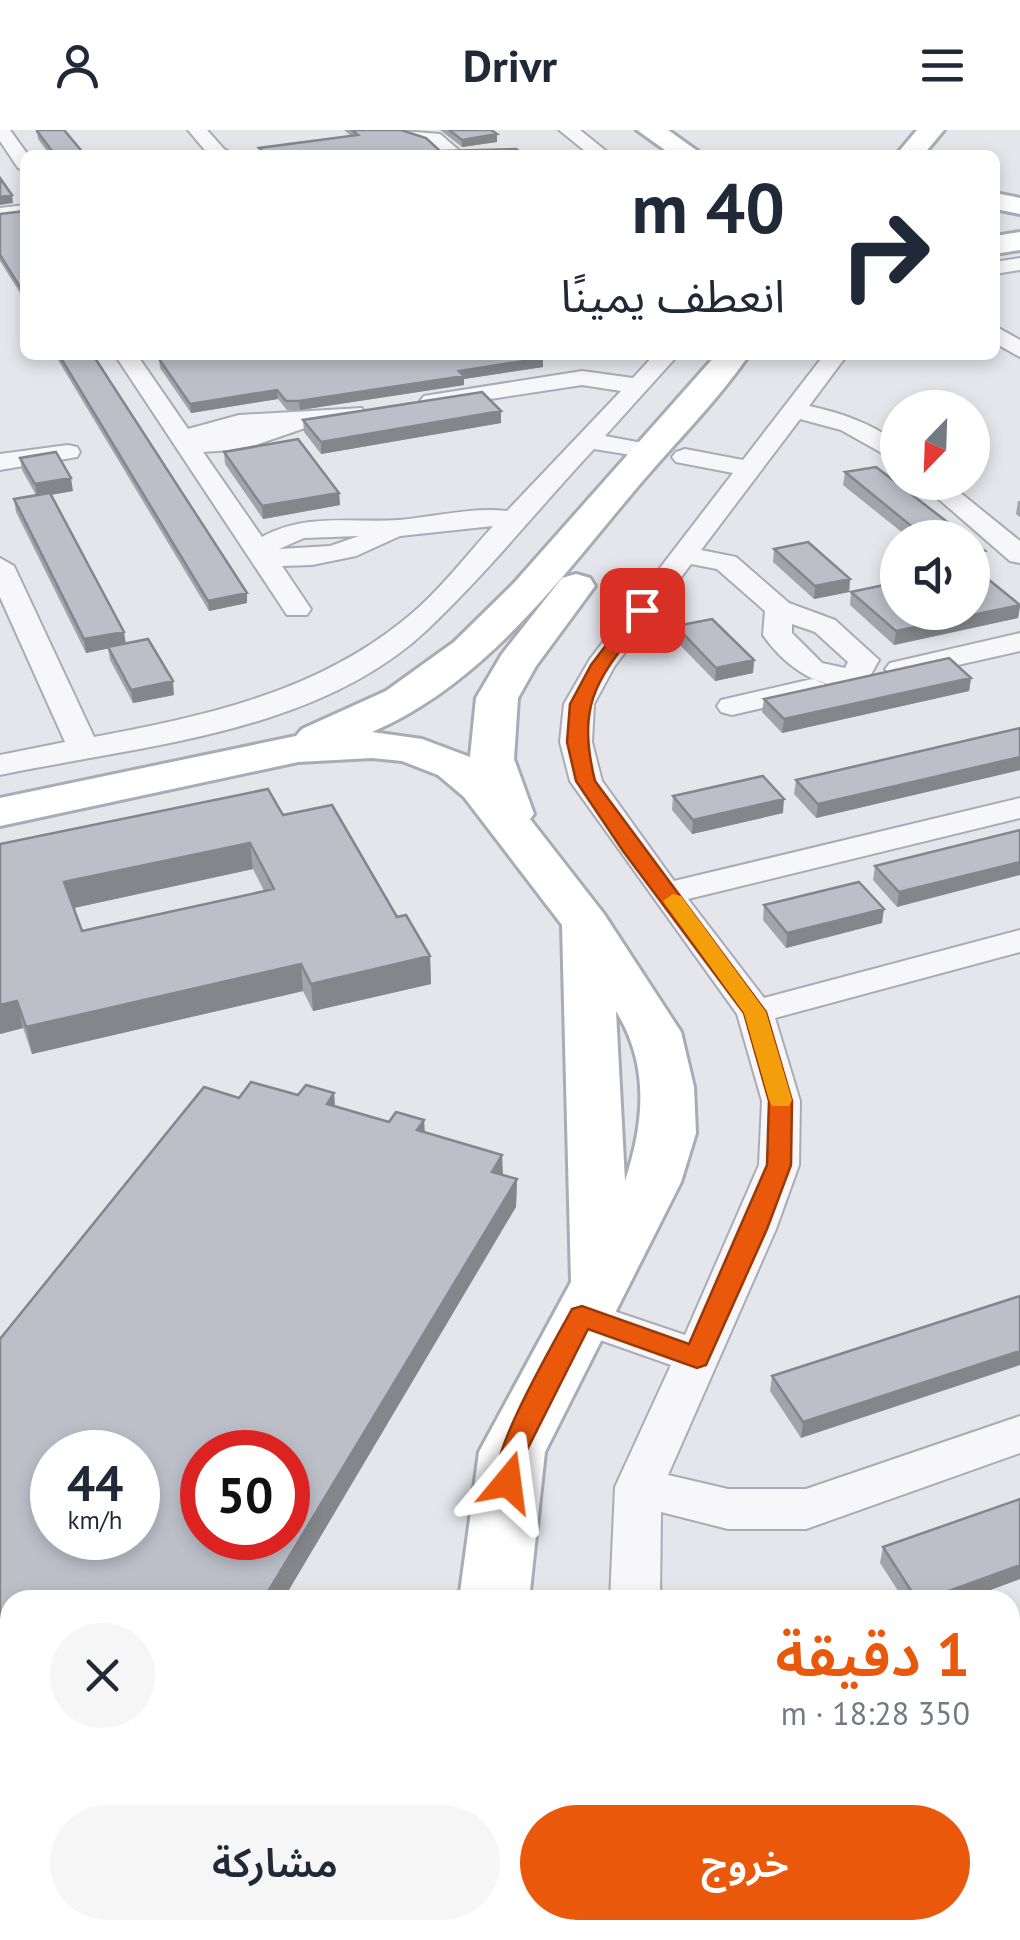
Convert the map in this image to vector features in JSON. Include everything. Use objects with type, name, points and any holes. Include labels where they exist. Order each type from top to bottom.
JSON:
[{"type":"main road","points":[[619,130],[647,150]]},
{"type":"main road","points":[[650,130],[680,150]]},
{"type":"main road","points":[[913,150],[931,130]]},
{"type":"main road","points":[[944,150],[961,130]]},
{"type":"main road","points":[[257,758],[341,730],[422,690],[461,660],[571,566],[747,360]]},
{"type":"main road","points":[[518,835],[492,759],[497,698],[571,566]]},
{"type":"main road","points":[[0,812],[257,758],[336,746],[396,748],[438,758],[471,777],[625,979],[655,1032],[668,1086],[668,1133],[653,1182],[512,1452],[495,1590]]},
{"type":"main road","points":[[586,924],[591,1299]]},
{"type":"street","points":[[1,130],[20,157]]},
{"type":"street","points":[[198,130],[215,150]]},
{"type":"street","points":[[399,130],[434,138],[449,150]]},
{"type":"street","points":[[568,130],[595,150]]},
{"type":"street","points":[[129,360],[297,610]]},
{"type":"street","points":[[0,765],[210,721],[329,682],[417,624],[662,360]]},
{"type":"street","points":[[635,1590],[639,1487],[755,1229],[779,1165],[780,1101],[755,1012],[586,781],[576,742],[580,704],[600,665],[746,468],[832,360]]},
{"type":"street","points":[[413,404],[582,378],[638,386]]},
{"type":"street","points":[[185,442],[209,428],[375,410]]},
{"type":"street","points":[[794,410],[846,420],[880,441]]},
{"type":"street","points":[[587,440],[746,468]]},
{"type":"street","points":[[0,462],[68,452]]},
{"type":"street","points":[[953,500],[1020,555]]},
{"type":"street","points":[[260,555],[266,544],[280,537],[343,526],[394,528],[483,514],[512,520]]},
{"type":"street","points":[[684,555],[726,564],[779,609],[825,626],[864,660],[854,679]]},
{"type":"street","points":[[0,566],[83,746]]},
{"type":"street","points":[[779,609],[777,636],[812,670],[854,679]]},
{"type":"street","points":[[732,706],[1020,642]]},
{"type":"street","points":[[668,893],[1020,808]]},
{"type":"street","points":[[755,1012],[1020,941]]},
{"type":"street","points":[[591,1299],[697,1357]]},
{"type":"street","points":[[639,1487],[728,1508],[806,1509],[1020,1434]]},
{"type":"building","points":[[64,130],[81,150],[51,150],[37,131]]},
{"type":"building","points":[[352,130],[401,130],[426,138],[439,150],[259,148],[358,135]]},
{"type":"building","points":[[449,130],[491,130],[497,134],[462,140]]},
{"type":"building","points":[[0,178],[12,195],[0,197]]},
{"type":"building","points":[[20,212],[20,287],[0,255],[0,214]]},
{"type":"building","points":[[62,360],[96,360],[247,593],[208,601]]},
{"type":"building","points":[[160,360],[530,360],[459,371],[464,376],[299,401],[286,401],[277,390],[190,404]]},
{"type":"building","points":[[482,392],[501,411],[321,442],[303,420]]},
{"type":"building","points":[[298,439],[339,493],[262,506],[224,452]]},
{"type":"building","points":[[56,452],[71,478],[35,484],[20,458]]},
{"type":"building","points":[[876,467],[880,470],[880,500],[919,500],[945,520],[904,520],[845,472]]},
{"type":"building","points":[[50,493],[124,632],[84,639],[14,499]]},
{"type":"building","points":[[808,542],[850,579],[815,586],[774,549]]},
{"type":"building","points":[[990,581],[1020,605],[990,611]]},
{"type":"building","points":[[880,586],[880,617],[851,592]]},
{"type":"building","points":[[712,619],[754,660],[716,668],[676,626]]},
{"type":"building","points":[[148,639],[173,681],[131,690],[108,647]]},
{"type":"building","points":[[949,658],[971,678],[784,719],[764,699]]},
{"type":"building","points":[[1020,728],[1020,757],[818,804],[796,780]]},
{"type":"building","points":[[763,776],[784,799],[693,820],[673,796]]},
{"type":"building","points":[[268,789],[283,815],[332,805],[397,917],[406,915],[430,956],[311,984],[301,964],[26,1027],[17,1001],[0,1005],[0,844]],"holes":[[[250,843],[274,889],[82,931],[64,882]]]},
{"type":"building","points":[[1020,830],[1020,862],[899,892],[875,866]]},
{"type":"building","points":[[859,882],[884,909],[787,933],[764,905]]},
{"type":"building","points":[[251,1082],[298,1095],[306,1085],[334,1093],[327,1104],[389,1122],[396,1112],[424,1120],[417,1130],[502,1155],[492,1172],[517,1179],[310,1522],[310,1430],[180,1430],[180,1560],[287,1560],[269,1590],[0,1590],[0,1339],[204,1087],[239,1098]]},
{"type":"building","points":[[1020,1296],[1020,1351],[803,1422],[772,1376]]},
{"type":"building","points":[[1020,1499],[1020,1565],[951,1590],[911,1590],[883,1547]]},
{"type":"slow traffic","points":[[673,901],[755,1012],[770,1053],[780,1100]]},
{"type":"route","points":[[508,1482],[512,1452],[582,1316],[697,1357],[755,1229],[779,1165],[780,1101],[770,1053],[755,1012],[607,814],[586,781],[576,742],[580,704],[600,665],[642,610]]}]
